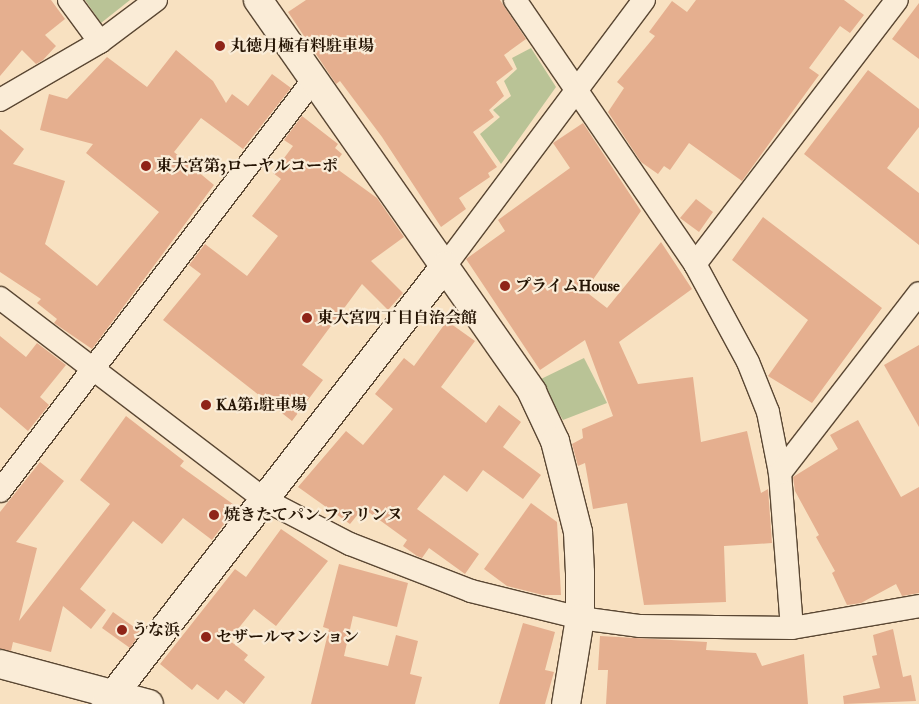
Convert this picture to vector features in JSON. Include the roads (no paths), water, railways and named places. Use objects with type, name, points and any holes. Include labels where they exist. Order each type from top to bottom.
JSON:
[{"type":"street","points":[[69,0],[100,42]]},
{"type":"street","points":[[0,100],[100,42],[156,0]]},
{"type":"street","points":[[258,0],[532,392],[555,441],[578,532],[580,618],[566,704]]},
{"type":"street","points":[[515,0],[695,264],[752,370],[768,412],[780,472],[792,628]]},
{"type":"street","points":[[110,699],[445,266],[644,0]]},
{"type":"street","points":[[695,264],[897,0]]},
{"type":"street","points":[[0,491],[91,368],[314,79]]},
{"type":"street","points":[[0,298],[265,500],[316,529],[419,573],[471,591],[580,618],[640,626],[792,628],[919,606]]},
{"type":"street","points":[[780,472],[918,300]]},
{"type":"street","points":[[0,664],[110,699],[149,704]]},
{"type":"place","name":"丸徳月極有料駐車場","points":[[220,46]]},
{"type":"place","name":"東大宮第3ローヤルコーポ","points":[[146,166]]},
{"type":"place","name":"プライムHouse","points":[[505,286]]},
{"type":"place","name":"東大宮四丁目自治会館","points":[[307,318]]},
{"type":"place","name":"KA第1駐車場","points":[[206,405]]},
{"type":"place","name":"焼きたてパン ファリンヌ","points":[[214,515]]},
{"type":"place","name":"うな浜","points":[[122,630]]},
{"type":"place","name":"セザールマンション","points":[[206,637]]}]
